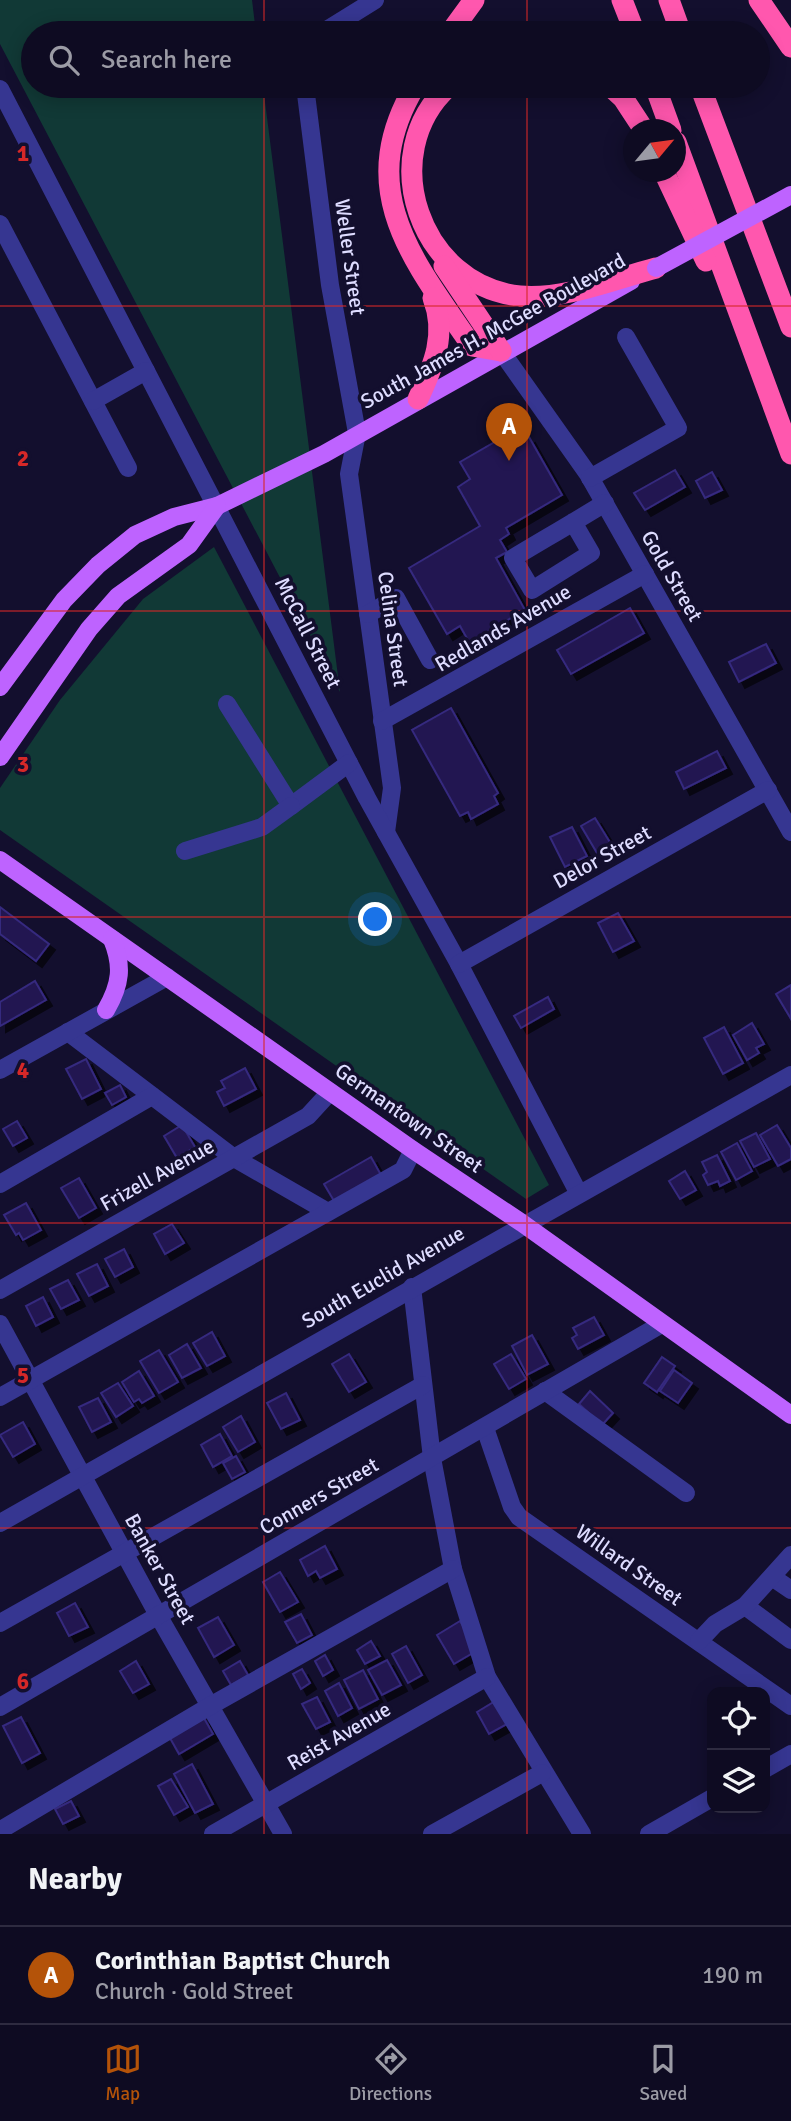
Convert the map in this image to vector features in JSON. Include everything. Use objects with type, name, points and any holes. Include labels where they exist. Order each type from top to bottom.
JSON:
[{"type":"highway","points":[[459,21],[474,0]]},
{"type":"highway","points":[[622,0],[630,21]]},
{"type":"highway","points":[[669,0],[677,21]]},
{"type":"highway","points":[[759,0],[791,47]]},
{"type":"highway","points":[[409,98],[394,131],[387,170],[395,222],[424,276],[472,346],[501,351]]},
{"type":"highway","points":[[438,98],[420,127],[411,165],[413,200],[432,242],[473,313],[501,351]]},
{"type":"highway","points":[[623,98],[637,119]]},
{"type":"highway","points":[[659,98],[667,119]]},
{"type":"highway","points":[[705,98],[791,327]]},
{"type":"highway","points":[[686,170],[791,454]]},
{"type":"highway","points":[[669,182],[690,229],[741,323]]},
{"type":"highway","points":[[432,242],[447,261],[469,278],[498,292],[521,296],[545,296],[656,268]]},
{"type":"highway","points":[[418,398],[435,362],[439,341],[437,309],[424,276]]},
{"type":"main road","name":"South James H. McGee Boulevard","points":[[0,687],[64,600],[98,565],[135,535],[174,517],[217,506],[324,454],[501,351],[791,195]]},
{"type":"main road","name":"South James H. McGee Boulevard","points":[[0,757],[89,629],[118,596],[188,545],[217,506]]},
{"type":"main road","name":"Germantown Street","points":[[0,859],[413,1150],[522,1223],[660,1325],[791,1415]]},
{"type":"main road","points":[[106,1010],[115,993],[121,971],[113,939]]},
{"type":"street","points":[[341,21],[375,0]]},
{"type":"street","name":"McCall Street","points":[[0,89],[349,763],[459,964],[579,1194]]},
{"type":"street","name":"Weller Street","points":[[307,98],[330,285],[357,433]]},
{"type":"street","points":[[0,224],[128,468]]},
{"type":"street","points":[[590,478],[678,429],[626,337]]},
{"type":"street","name":"Gold Street","points":[[501,351],[590,478],[791,832]]},
{"type":"street","points":[[93,401],[146,371]]},
{"type":"street","name":"Celina Street","points":[[357,433],[349,474],[391,788],[386,832]]},
{"type":"street","points":[[573,522],[605,503]]},
{"type":"street","name":"Redlands Avenue","points":[[382,721],[645,574]]},
{"type":"street","points":[[368,614],[396,598],[430,660]]},
{"type":"street","points":[[227,704],[291,806]]},
{"type":"street","points":[[185,851],[262,827],[349,763]]},
{"type":"street","name":"Delor Street","points":[[459,964],[768,790]]},
{"type":"street","points":[[0,1070],[167,977]]},
{"type":"street","points":[[68,1032],[234,1158],[328,1212]]},
{"type":"street","name":"South Euclid Avenue","points":[[0,1523],[522,1223],[791,1075]]},
{"type":"street","name":"Frizell Avenue","points":[[0,1290],[308,1116],[321,1106],[330,1092]]},
{"type":"street","points":[[0,1184],[152,1096]]},
{"type":"street","points":[[0,1397],[403,1170],[413,1150]]},
{"type":"street","points":[[412,1287],[432,1458],[453,1569],[487,1676],[542,1773],[582,1834]]},
{"type":"street","name":"Banker Street","points":[[0,1324],[158,1615],[283,1834]]},
{"type":"street","name":"Conners Street","points":[[0,1707],[660,1325]]},
{"type":"street","points":[[0,1623],[424,1385]]},
{"type":"street","points":[[545,1391],[686,1493]]},
{"type":"street","name":"Willard Street","points":[[485,1428],[512,1507],[519,1517],[791,1706]]},
{"type":"street","points":[[699,1641],[715,1625],[745,1606],[791,1555]]},
{"type":"street","points":[[4,1827],[210,1706],[453,1569]]},
{"type":"street","points":[[772,1577],[791,1590]]},
{"type":"street","points":[[745,1606],[791,1640]]},
{"type":"street","name":"Reist Avenue","points":[[213,1834],[487,1676]]},
{"type":"street","points":[[770,1766],[791,1754]]},
{"type":"street","points":[[432,1834],[542,1773]]},
{"type":"street","points":[[649,1834],[707,1801]]},
{"type":"green space","points":[[0,0],[252,0],[255,21],[21,21],[21,84],[0,44]]},
{"type":"green space","points":[[28,98],[265,98],[340,692]]},
{"type":"green space","points":[[214,547],[549,1185],[526,1199],[0,830],[0,788],[60,700],[143,599]]},
{"type":"building","points":[[512,432],[519,443],[529,437],[562,495],[506,528],[509,534],[500,540],[507,552],[496,558],[525,610],[469,642],[460,626],[447,634],[409,568],[480,526],[458,487],[470,479],[460,462]]},
{"type":"building","points":[[675,470],[685,487],[645,510],[634,493]]},
{"type":"building","points":[[712,472],[722,490],[705,498],[696,481]]},
{"type":"building","points":[[630,608],[644,633],[571,674],[557,650]]},
{"type":"building","points":[[766,644],[776,663],[739,682],[729,662]]},
{"type":"building","points":[[451,708],[498,793],[494,796],[498,804],[471,819],[468,812],[460,816],[412,730]]},
{"type":"building","points":[[717,751],[726,768],[684,789],[676,772]]},
{"type":"building","points":[[595,818],[611,844],[597,853],[581,826]]},
{"type":"building","points":[[572,827],[587,856],[565,867],[550,837]]},
{"type":"building","points":[[0,907],[49,944],[36,961],[0,934]]},
{"type":"building","points":[[618,913],[634,941],[613,952],[598,923]]},
{"type":"building","points":[[35,981],[46,1000],[0,1026],[0,1002]]},
{"type":"building","points":[[791,985],[791,1019],[776,994]]},
{"type":"building","points":[[548,997],[554,1009],[521,1028],[514,1016]]},
{"type":"building","points":[[752,1023],[764,1044],[756,1048],[759,1053],[747,1060],[733,1035]]},
{"type":"building","points":[[724,1027],[743,1063],[723,1074],[704,1038]]},
{"type":"building","points":[[86,1059],[101,1089],[82,1099],[66,1069]]},
{"type":"building","points":[[245,1068],[256,1089],[224,1106],[217,1092],[225,1088],[221,1081]]},
{"type":"building","points":[[120,1085],[126,1097],[112,1105],[105,1093]]},
{"type":"building","points":[[17,1121],[27,1138],[13,1146],[3,1129]]},
{"type":"building","points":[[182,1125],[195,1147],[177,1158],[164,1136]]},
{"type":"building","points":[[777,1125],[791,1148],[791,1159],[778,1166],[760,1135]]},
{"type":"building","points":[[756,1133],[770,1159],[754,1167],[740,1141]]},
{"type":"building","points":[[737,1143],[752,1171],[736,1180],[721,1152]]},
{"type":"building","points":[[717,1155],[730,1181],[720,1186],[718,1181],[708,1185],[703,1175],[707,1172],[702,1162]]},
{"type":"building","points":[[371,1157],[381,1175],[334,1201],[324,1184]]},
{"type":"building","points":[[685,1171],[696,1190],[680,1199],[669,1181]]},
{"type":"building","points":[[79,1178],[96,1208],[79,1218],[61,1188]]},
{"type":"building","points":[[26,1203],[41,1230],[23,1240],[19,1233],[16,1235],[4,1215]]},
{"type":"building","points":[[172,1224],[184,1243],[165,1254],[154,1234]]},
{"type":"building","points":[[124,1249],[133,1267],[115,1277],[105,1259]]},
{"type":"building","points":[[97,1264],[108,1286],[89,1296],[77,1274]]},
{"type":"building","points":[[68,1280],[79,1300],[61,1309],[50,1289]]},
{"type":"building","points":[[43,1297],[53,1317],[36,1326],[26,1306]]},
{"type":"building","points":[[594,1317],[604,1335],[578,1349],[572,1338],[577,1335],[573,1328]]},
{"type":"building","points":[[212,1332],[225,1356],[207,1366],[193,1343]]},
{"type":"building","points":[[532,1335],[548,1364],[527,1375],[512,1346]]},
{"type":"building","points":[[187,1344],[201,1368],[182,1378],[169,1355]]},
{"type":"building","points":[[159,1350],[178,1382],[159,1393],[140,1361]]},
{"type":"building","points":[[349,1354],[366,1382],[349,1392],[332,1364]]},
{"type":"building","points":[[511,1354],[526,1379],[509,1389],[494,1364]]},
{"type":"building","points":[[662,1357],[675,1366],[657,1392],[644,1383]]},
{"type":"building","points":[[674,1370],[692,1383],[678,1403],[660,1391]]},
{"type":"building","points":[[139,1371],[154,1396],[142,1403],[139,1399],[134,1402],[122,1382]]},
{"type":"building","points":[[118,1383],[133,1406],[116,1417],[101,1393]]},
{"type":"building","points":[[590,1391],[613,1413],[602,1425],[579,1404]]},
{"type":"building","points":[[286,1393],[300,1420],[281,1429],[267,1403]]},
{"type":"building","points":[[98,1398],[111,1422],[92,1432],[79,1407]]},
{"type":"building","points":[[241,1416],[255,1442],[238,1452],[223,1427]]},
{"type":"building","points":[[23,1422],[35,1444],[13,1457],[0,1435]]},
{"type":"building","points":[[220,1434],[232,1456],[213,1467],[201,1445]]},
{"type":"building","points":[[236,1456],[245,1472],[232,1479],[223,1463]]},
{"type":"building","points":[[325,1546],[337,1569],[320,1578],[316,1571],[308,1576],[300,1560]]},
{"type":"building","points":[[280,1572],[298,1602],[280,1612],[263,1582]]},
{"type":"building","points":[[75,1603],[88,1627],[69,1636],[57,1613]]},
{"type":"building","points":[[301,1614],[312,1635],[297,1643],[285,1622]]},
{"type":"building","points":[[218,1617],[234,1645],[214,1657],[198,1628]]},
{"type":"building","points":[[460,1621],[478,1650],[454,1664],[437,1635]]},
{"type":"building","points":[[371,1641],[380,1656],[365,1664],[357,1650]]},
{"type":"building","points":[[406,1646],[422,1675],[408,1683],[392,1654]]},
{"type":"building","points":[[325,1655],[333,1670],[323,1676],[315,1661]]},
{"type":"building","points":[[387,1660],[401,1685],[382,1695],[368,1670]]},
{"type":"building","points":[[136,1661],[149,1684],[133,1693],[120,1671]]},
{"type":"building","points":[[240,1661],[248,1675],[231,1685],[223,1671]]},
{"type":"building","points":[[302,1669],[310,1683],[301,1689],[293,1674]]},
{"type":"building","points":[[363,1670],[378,1699],[359,1709],[344,1680]]},
{"type":"building","points":[[339,1683],[352,1708],[338,1716],[325,1691]]},
{"type":"building","points":[[317,1697],[330,1722],[316,1729],[302,1704]]},
{"type":"building","points":[[497,1700],[509,1723],[489,1734],[477,1712]]},
{"type":"building","points":[[21,1717],[40,1753],[22,1763],[3,1726]]},
{"type":"building","points":[[204,1718],[213,1734],[179,1754],[170,1738]]},
{"type":"building","points":[[192,1764],[213,1804],[195,1813],[174,1774]]},
{"type":"building","points":[[171,1779],[188,1807],[174,1815],[158,1786]]},
{"type":"building","points":[[71,1801],[79,1816],[63,1824],[55,1809]]},
{"type":"place","name":"Corinthian Baptist Church","points":[[509,461]]}]
